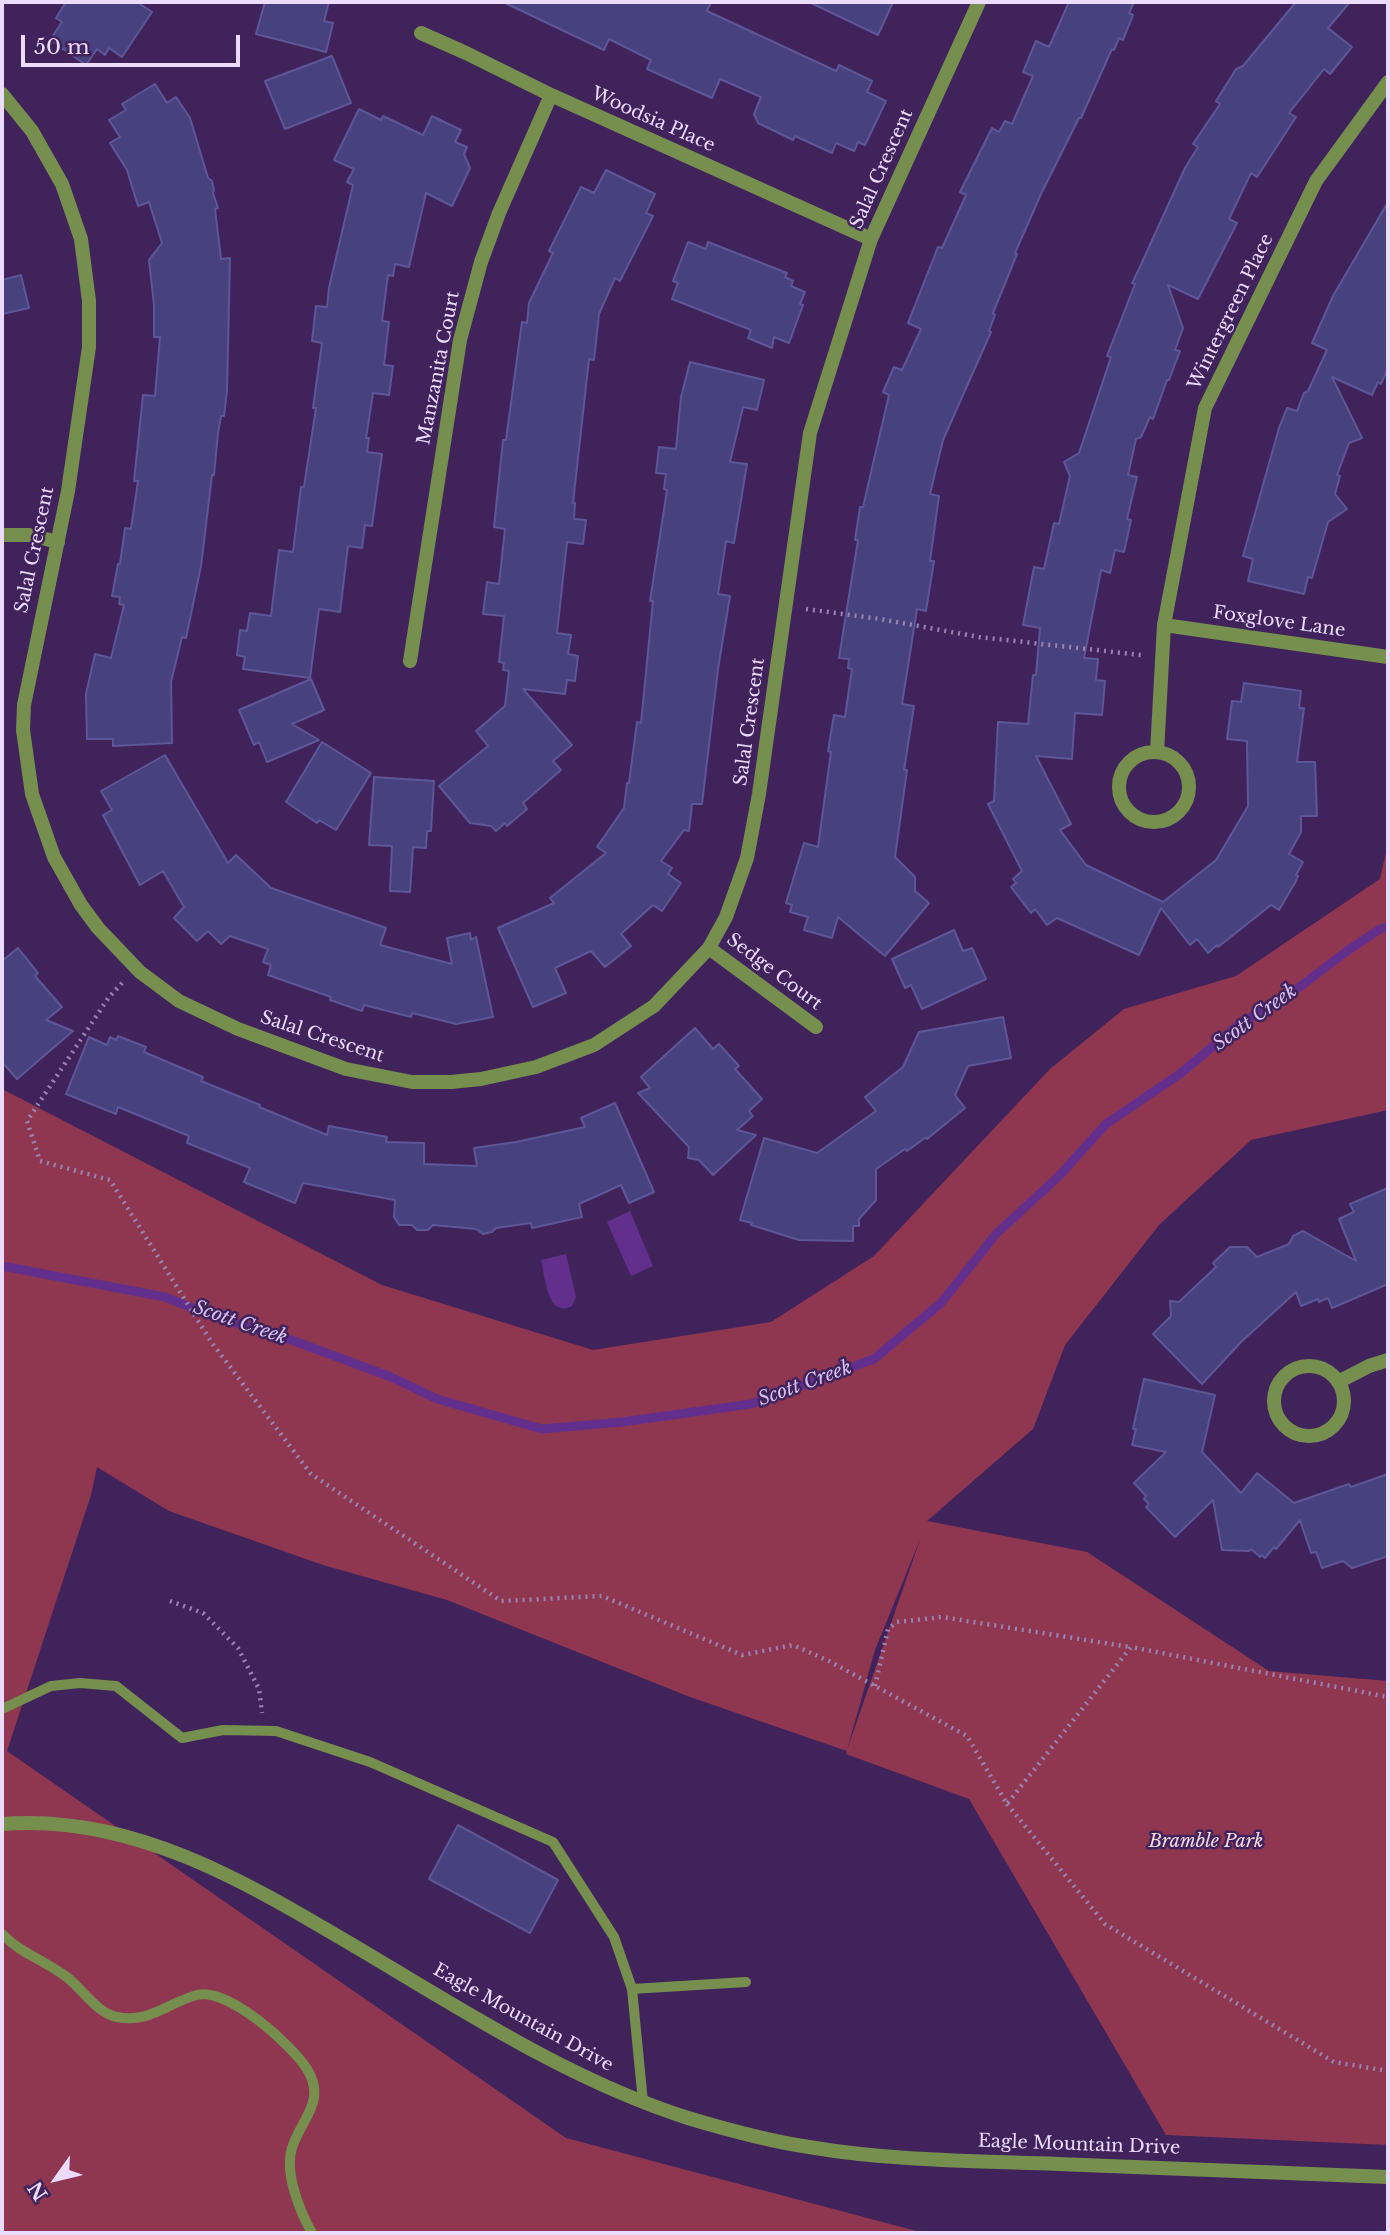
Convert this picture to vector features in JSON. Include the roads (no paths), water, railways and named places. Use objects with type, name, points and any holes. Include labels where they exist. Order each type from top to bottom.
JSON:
[{"type":"street","name":"Salal Crescent","points":[[2,94],[32,131],[62,184],[81,239],[89,301],[89,347],[68,491],[24,705],[23,730],[32,794],[54,857],[81,905],[98,928],[140,972],[179,1001],[238,1029],[346,1069],[412,1082],[450,1082],[511,1074],[594,1045],[654,1006],[709,948],[726,917],[747,858],[760,794],[810,433],[871,239],[979,2]]},
{"type":"street","name":"Woodsia Place","points":[[421,33],[551,95],[871,239]]},
{"type":"street","name":"Wintergreen Place","points":[[1157,752],[1164,625],[1205,408],[1316,181],[1388,82]]},
{"type":"street","name":"Manzanita Court","points":[[410,661],[463,327],[481,261],[499,213],[551,95]]},
{"type":"street","points":[[2,535],[29,535],[58,542]]},
{"type":"street","name":"Foxglove Lane","points":[[1164,625],[1388,657]]},
{"type":"street","points":[[1157,752],[1166,754],[1183,768],[1189,791],[1178,812],[1168,819],[1145,821],[1125,808],[1119,787],[1126,766],[1134,758],[1144,753],[1157,752]]},
{"type":"street","name":"Sedge Court","points":[[709,948],[816,1027]]},
{"type":"street","points":[[1338,1382],[1368,1366],[1388,1360]]},
{"type":"street","points":[[1299,1368],[1321,1368],[1338,1382],[1344,1405],[1334,1426],[1324,1433],[1300,1435],[1289,1430],[1275,1412],[1276,1390],[1281,1380],[1299,1368]]},
{"type":"street","name":"Eagle Mountain Drive","points":[[2,1824],[52,1823],[95,1828],[135,1838],[194,1860],[315,1923],[587,2078],[643,2102],[728,2129],[808,2147],[920,2158],[1388,2177]]},
{"type":"lane","points":[[2,1709],[51,1686],[80,1683],[116,1686],[181,1738],[223,1730],[276,1731],[370,1762],[553,1842],[614,1937],[632,1989],[643,2102]]},
{"type":"lane","points":[[2,1934],[26,1954],[66,1976],[101,2010],[114,2017],[126,2019],[149,2016],[197,1995],[211,1994],[224,1999],[263,2024],[290,2047],[314,2084],[314,2101],[291,2149],[295,2197],[312,2233]]},
{"type":"lane","points":[[632,1989],[746,1982]]},
{"type":"waterway","name":"Scott Creek","points":[[2,1266],[165,1297],[215,1317],[286,1338],[391,1377],[437,1399],[542,1429],[622,1422],[751,1404],[874,1359],[941,1303],[996,1234],[1058,1177],[1106,1124],[1181,1073],[1242,1022],[1285,998],[1347,951],[1380,929],[1388,927]]},
{"type":"park label","name":"Bramble Park","points":[[1206,1842]]}]
